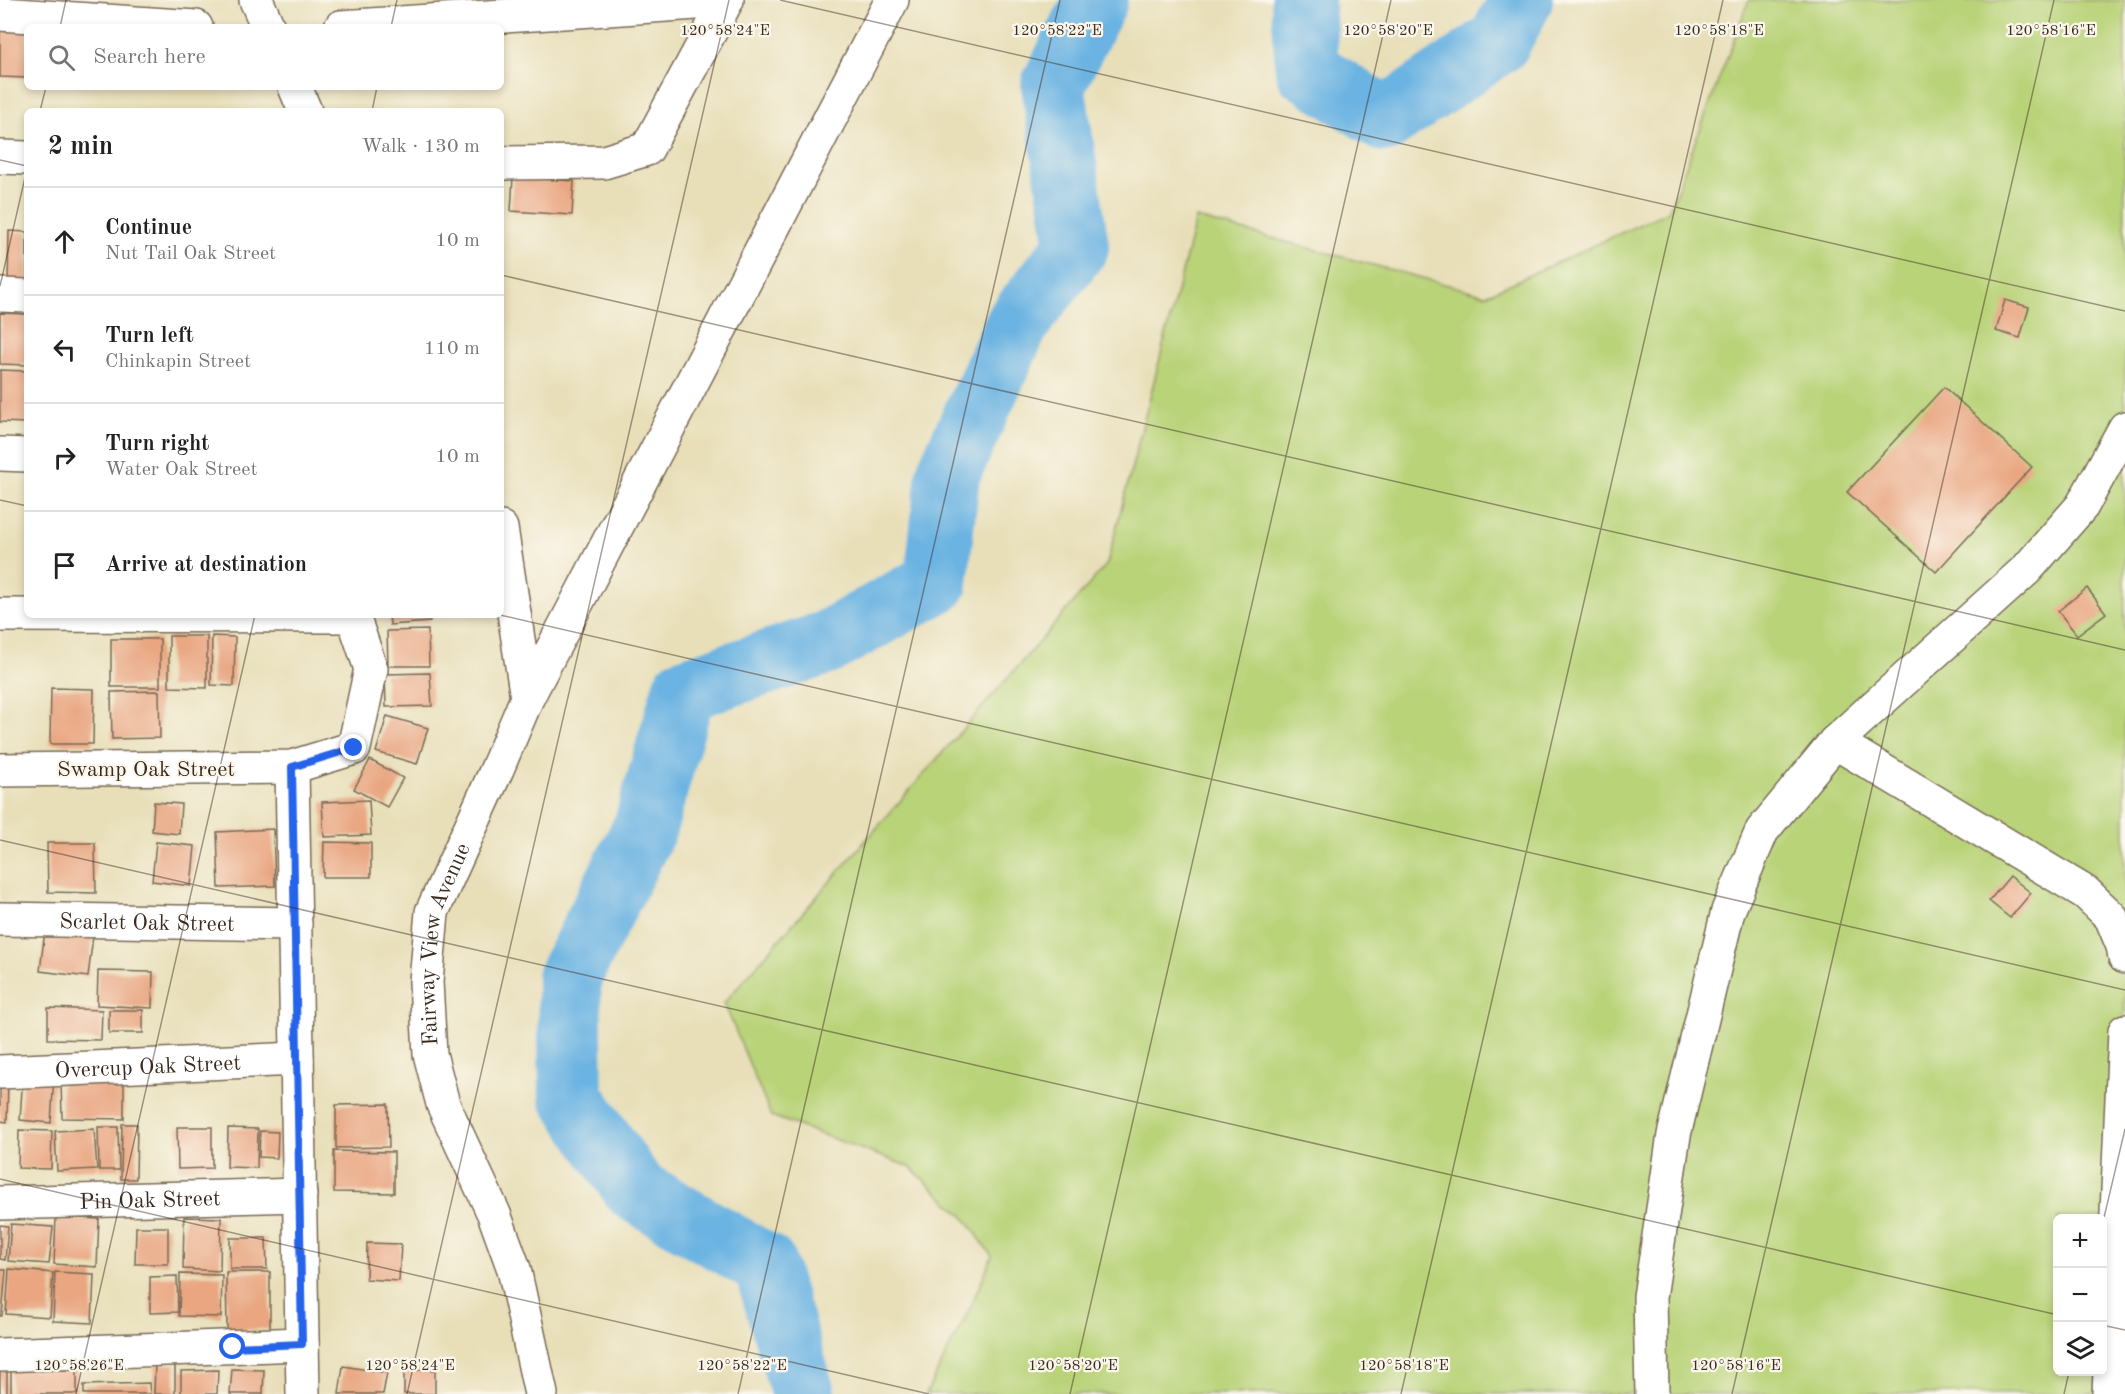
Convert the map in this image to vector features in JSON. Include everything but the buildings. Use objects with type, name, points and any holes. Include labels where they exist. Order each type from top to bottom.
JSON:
[{"type":"street","points":[[256,0],[267,24]]},
{"type":"street","points":[[384,24],[727,0]]},
{"type":"street","points":[[504,163],[604,162],[647,149],[727,0]]},
{"type":"street","name":"Fairway View Avenue","points":[[541,1394],[514,1269],[494,1214],[443,1104],[430,1054],[426,982],[432,912],[527,698],[892,0]]},
{"type":"street","points":[[0,14],[151,24]]},
{"type":"street","points":[[296,90],[304,108]]},
{"type":"street","points":[[0,157],[24,158]]},
{"type":"street","points":[[0,295],[24,296]]},
{"type":"street","points":[[1652,1394],[1650,1297],[1672,1147],[1728,911],[1762,831],[1835,742],[2027,569],[2082,506],[2125,428]]},
{"type":"street","points":[[0,454],[24,455]]},
{"type":"street","points":[[504,548],[527,698]]},
{"type":"street","name":"Swamp Oak Street","points":[[0,615],[24,615]]},
{"type":"street","name":"Swamp Oak Street","points":[[0,770],[292,767],[354,748],[371,669],[355,618]]},
{"type":"street","points":[[1835,742],[2086,893],[2111,917],[2125,957]]},
{"type":"street","points":[[292,767],[303,1394]]},
{"type":"street","name":"Scarlet Oak Street","points":[[0,919],[295,924]]},
{"type":"street","points":[[2109,1394],[2125,1031]]},
{"type":"street","name":"Overcup Oak Street","points":[[0,1072],[297,1059]]},
{"type":"street","name":"Pin Oak Street","points":[[0,1203],[300,1195]]},
{"type":"street","points":[[0,1355],[302,1344]]},
{"type":"green space","points":[[1749,0],[2125,0],[2125,1394],[926,1394],[970,1308],[992,1256],[965,1218],[910,1167],[771,1116],[724,1003],[1107,564],[1196,218],[1486,295],[1669,211]]},
{"type":"waterway","points":[[803,1394],[765,1265],[635,1190],[571,1096],[569,978],[645,827],[684,690],[826,643],[936,582],[948,474],[1018,322],[1077,246],[1053,85],[1096,0]]},
{"type":"waterway","points":[[1303,0],[1307,70],[1385,120],[1499,42],[1521,0]]},
{"type":"route","points":[[233,1347],[302,1344],[292,767],[354,748]]}]
